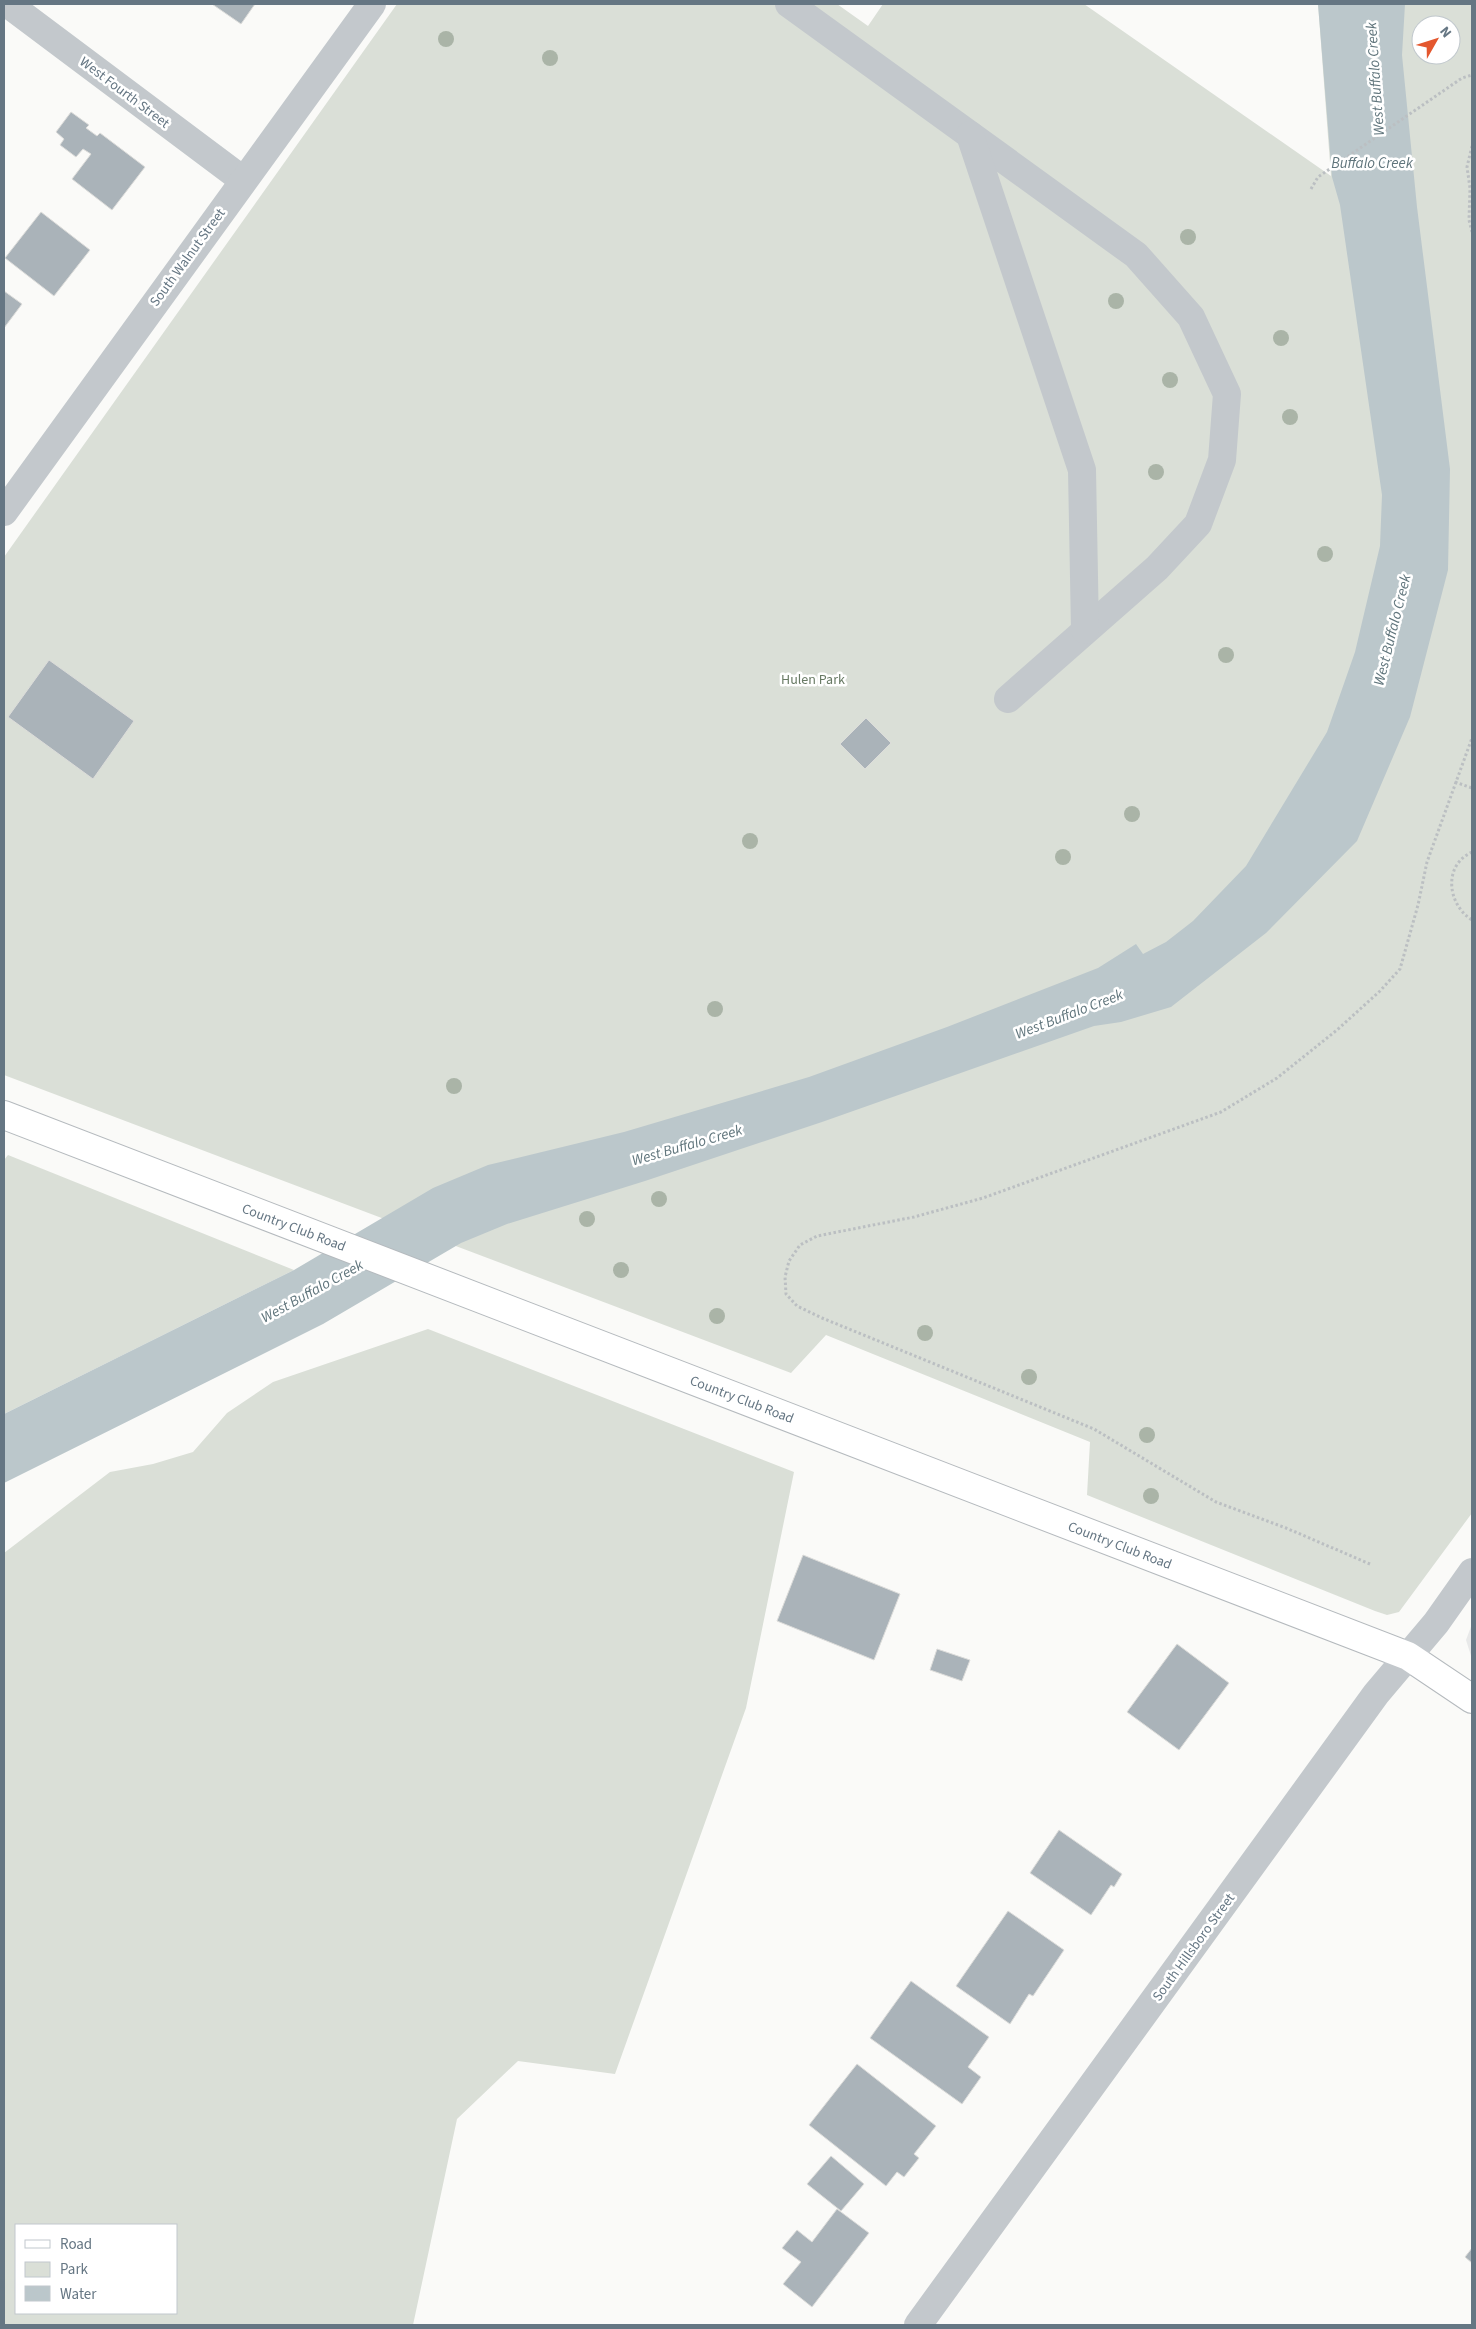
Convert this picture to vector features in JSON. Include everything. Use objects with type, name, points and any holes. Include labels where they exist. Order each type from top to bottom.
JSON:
[{"type":"main road","name":"Country Club Road","points":[[4,1115],[1408,1656],[1472,1700]]},
{"type":"street","name":"West Fourth Street","points":[[8,4],[243,180]]},
{"type":"street","name":"South Walnut Street","points":[[4,512],[372,4]]},
{"type":"street","points":[[789,4],[1136,255],[1191,317],[1227,394],[1222,460],[1198,524],[1157,568],[1008,699]]},
{"type":"street","points":[[970,135],[1082,470],[1085,630]]},
{"type":"street","name":"South Hillsboro Street","points":[[918,2325],[1376,1694],[1436,1623],[1472,1572]]},
{"type":"path","points":[[1311,189],[1318,177],[1462,78],[1472,75]]},
{"type":"path","points":[[1472,146],[1467,167],[1470,188],[1469,220],[1472,232]]},
{"type":"path","points":[[1370,1564],[1286,1528],[1216,1502],[1094,1429],[822,1318],[797,1306],[786,1294],[785,1277],[789,1261],[800,1245],[817,1236],[914,1217],[983,1198],[1221,1112],[1277,1078],[1344,1023],[1380,991],[1400,969],[1418,905],[1426,862],[1472,738]]},
{"type":"path","points":[[1455,782],[1472,788]]},
{"type":"path","points":[[1472,852],[1459,862],[1453,874],[1451,887],[1454,900],[1461,911],[1472,920]]},
{"type":"shaded area","points":[[1472,1624],[1472,1659],[1466,1640]]},
{"type":"green space","name":"Hulen Park","points":[[397,4],[837,4],[868,26],[883,4],[1084,4],[1331,176],[1318,4],[1472,4],[1472,1513],[1399,1612],[1387,1615],[1375,1611],[1087,1495],[1090,1442],[826,1335],[791,1373],[4,1075],[4,557]]},
{"type":"green space","points":[[8,1155],[294,1270],[4,1414],[4,1160]]},
{"type":"green space","points":[[428,1329],[794,1472],[746,1708],[615,2074],[518,2061],[457,2119],[413,2325],[4,2325],[4,1553],[110,1472],[153,1464],[193,1452],[227,1413],[273,1382]]},
{"type":"water","name":"Buffalo Creek","points":[[1318,4],[1405,4],[1402,55],[1417,207],[1450,469],[1448,570],[1410,717],[1357,841],[1266,933],[1171,1007],[1121,1022],[1094,1026],[822,1122],[645,1181],[507,1224],[461,1243],[323,1324],[4,1483],[4,1414],[294,1270],[433,1188],[488,1165],[624,1132],[809,1077],[947,1027],[1098,968],[1136,944],[1143,954],[1166,942],[1193,921],[1246,866],[1327,732],[1355,652],[1380,546],[1382,495],[1340,205],[1332,177]]},
{"type":"building","points":[[212,4],[255,4],[241,24]]},
{"type":"building","points":[[71,112],[89,125],[86,128],[97,136],[100,133],[145,167],[112,210],[72,179],[91,154],[83,149],[76,157],[60,145],[64,139],[56,132]]},
{"type":"building","points":[[41,212],[90,250],[54,296],[5,258]]},
{"type":"building","points":[[4,291],[22,304],[4,328]]},
{"type":"building","points":[[49,660],[134,721],[93,779],[8,717]]},
{"type":"building","points":[[866,718],[891,743],[865,769],[840,744]]},
{"type":"building","points":[[803,1555],[900,1594],[874,1660],[777,1621]]},
{"type":"building","points":[[1177,1644],[1229,1683],[1179,1750],[1127,1712]]},
{"type":"building","points":[[937,1649],[970,1660],[962,1681],[930,1670]]},
{"type":"building","points":[[1059,1830],[1122,1874],[1114,1887],[1111,1885],[1091,1915],[1030,1873]]},
{"type":"building","points":[[1008,1911],[1064,1950],[1033,1996],[1029,1994],[1010,2024],[956,1986]]},
{"type":"building","points":[[911,1981],[989,2037],[968,2067],[981,2077],[962,2104],[870,2038]]},
{"type":"building","points":[[857,2064],[936,2126],[914,2154],[919,2158],[904,2177],[897,2172],[886,2186],[809,2125]]},
{"type":"building","points":[[831,2156],[864,2184],[841,2211],[807,2184]]},
{"type":"building","points":[[837,2209],[869,2233],[812,2307],[783,2284],[801,2262],[782,2248],[797,2230],[812,2242]]},
{"type":"building","points":[[1472,2248],[1472,2263],[1465,2257]]},
{"type":"water label","name":"West Buffalo Creek","points":[[1375,79]]},
{"type":"water label","name":"West Buffalo Creek","points":[[1392,630]]},
{"type":"water label","name":"West Buffalo Creek","points":[[1069,1014]]},
{"type":"water label","name":"West Buffalo Creek","points":[[687,1145]]},
{"type":"water label","name":"West Buffalo Creek","points":[[312,1291]]}]
